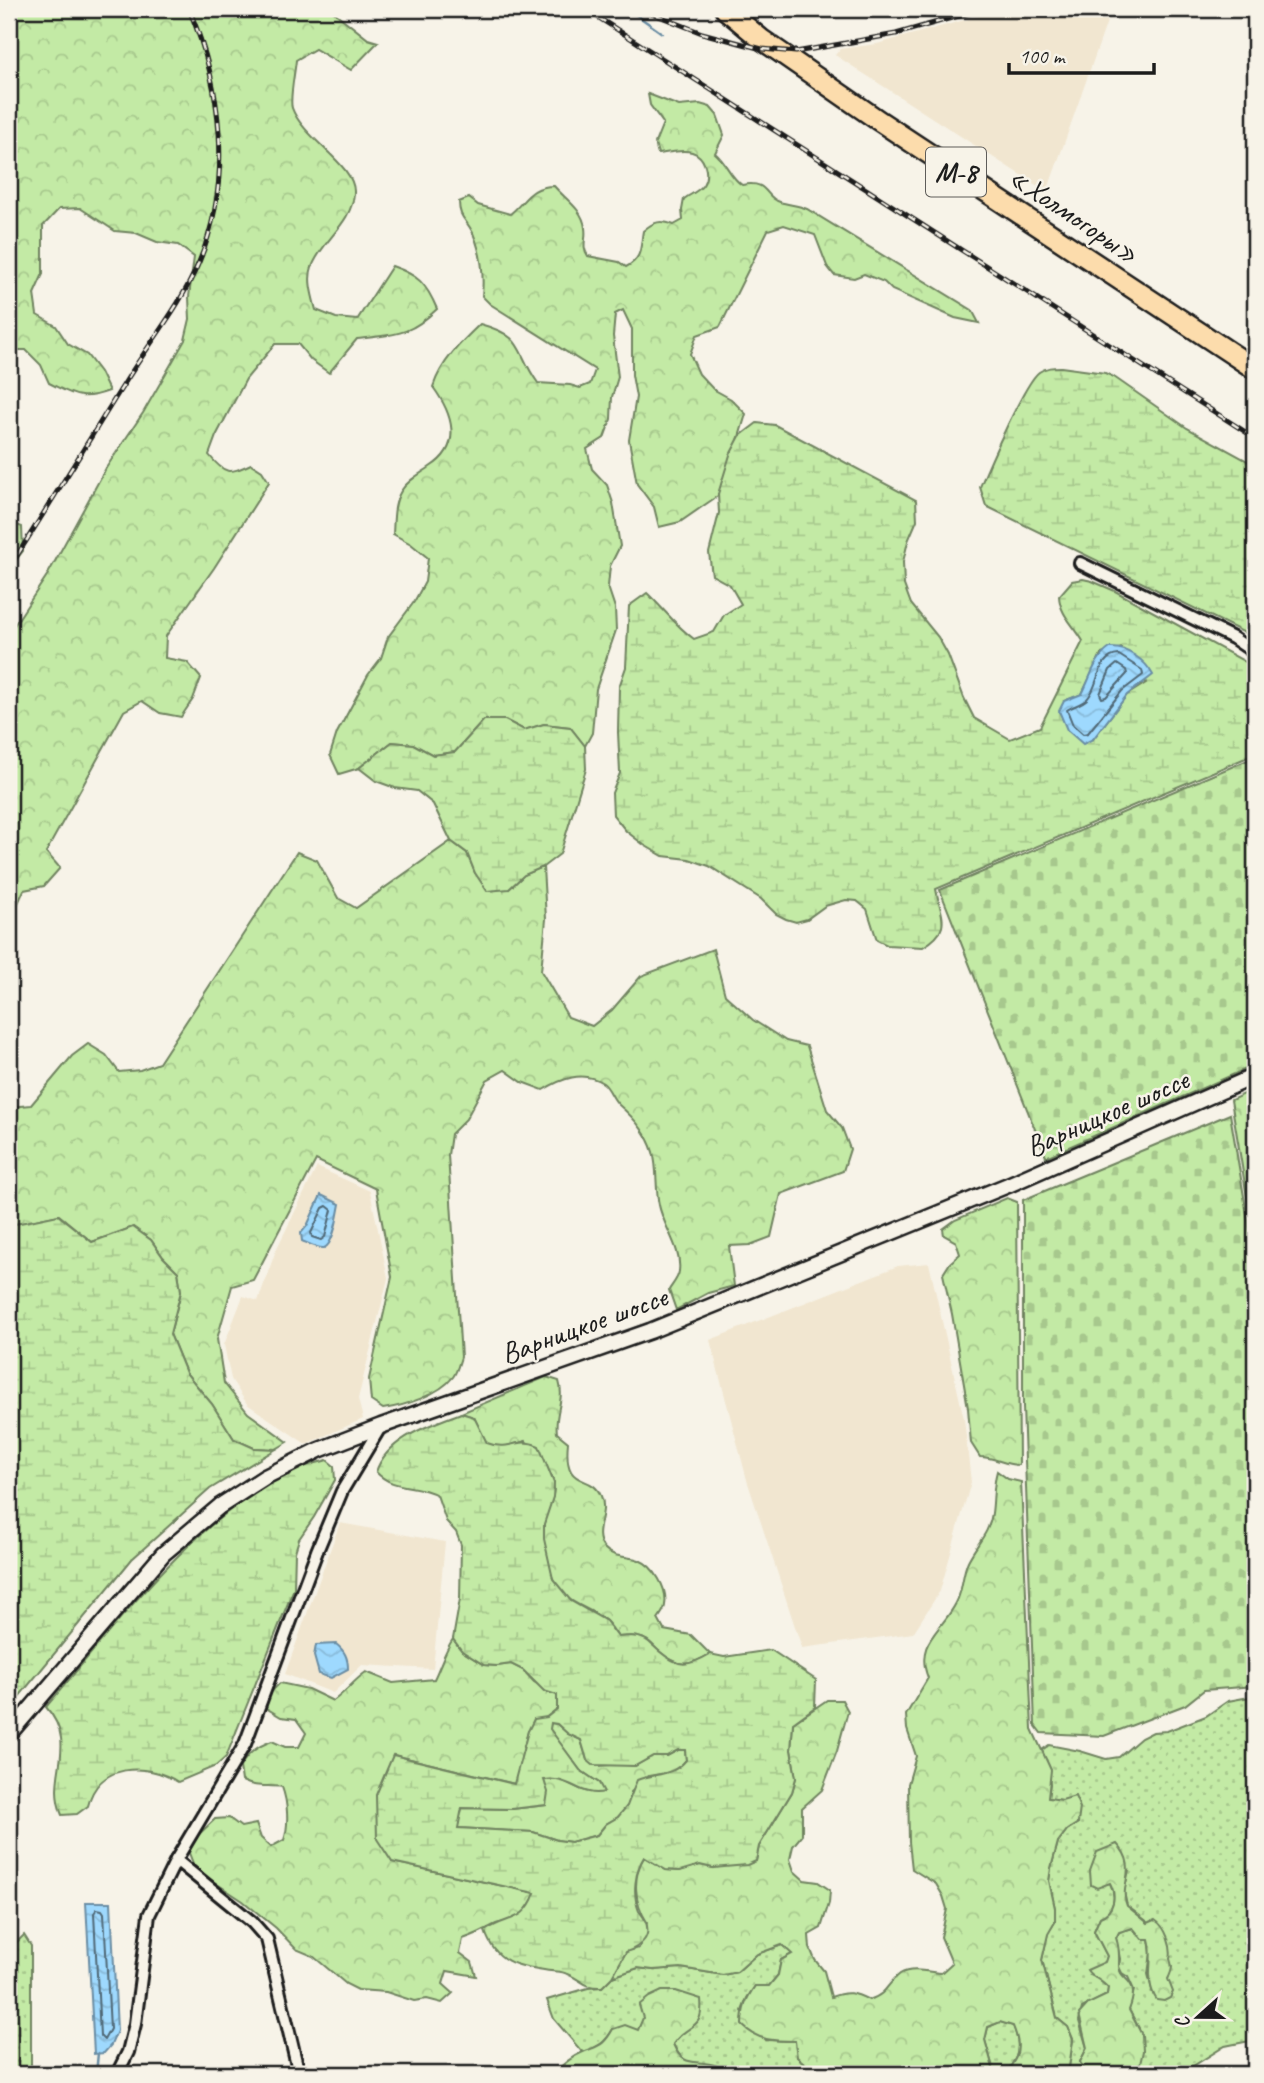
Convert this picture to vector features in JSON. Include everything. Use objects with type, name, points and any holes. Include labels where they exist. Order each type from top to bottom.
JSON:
[{"type":"highway","name":"«Холмогоры»","points":[[730,10],[1255,356]]},
{"type":"highway","name":"«Холмогоры»","points":[[730,10],[761,39],[877,120],[1255,369]]},
{"type":"street","points":[[1080,563],[1233,638],[1255,653]]},
{"type":"street","name":"Варницкое шоссе","points":[[9,1734],[163,1554],[220,1506],[265,1477],[319,1450],[381,1426],[650,1331],[1001,1188],[1255,1076]]},
{"type":"street","points":[[117,2074],[132,2041],[149,1915],[176,1860],[245,1744],[342,1491],[381,1426]]},
{"type":"street","points":[[176,1860],[251,1922],[267,1939],[299,2074]]},
{"type":"shaded area","points":[[1005,9],[1130,9],[1127,18],[1110,13],[1047,192],[835,55],[840,49],[877,44]]},
{"type":"shaded area","points":[[317,1167],[370,1191],[388,1278],[358,1399],[363,1419],[306,1444],[247,1404],[231,1379],[224,1345],[243,1296],[258,1301],[276,1250]]},
{"type":"shaded area","points":[[929,1263],[964,1419],[971,1482],[940,1591],[913,1633],[802,1648],[747,1480],[710,1340],[898,1266]]},
{"type":"shaded area","points":[[340,1523],[445,1542],[433,1669],[362,1665],[333,1693],[285,1674]]},
{"type":"green space","points":[[9,9],[235,9],[236,12],[256,13],[258,9],[330,9],[368,39],[378,42],[351,70],[315,49],[296,60],[292,108],[307,130],[347,172],[354,193],[348,214],[322,248],[312,267],[312,295],[316,310],[336,318],[357,320],[392,266],[420,281],[437,309],[418,325],[400,333],[357,339],[329,373],[311,360],[298,344],[275,344],[246,379],[209,455],[228,471],[251,464],[262,471],[269,482],[166,636],[165,658],[187,662],[201,678],[193,699],[181,717],[160,713],[142,701],[124,711],[46,852],[60,868],[44,886],[24,890],[9,923],[9,633],[48,574],[106,468],[143,413],[185,340],[190,319],[189,297],[194,257],[178,245],[157,242],[136,233],[115,231],[80,208],[59,209],[43,226],[43,274],[34,294],[37,315],[56,326],[68,344],[87,355],[100,372],[109,391],[92,396],[72,394],[49,383],[41,365],[26,350],[9,350]]},
{"type":"green space","points":[[648,94],[679,106],[700,104],[710,107],[717,115],[724,135],[715,153],[738,182],[742,185],[757,185],[775,200],[807,209],[972,310],[979,323],[955,318],[892,290],[884,282],[864,274],[854,278],[834,275],[827,266],[815,235],[784,225],[768,230],[720,327],[697,335],[690,354],[699,374],[713,389],[731,399],[746,414],[722,493],[680,522],[659,527],[654,507],[637,484],[629,440],[636,397],[632,375],[632,329],[623,310],[615,314],[613,336],[618,377],[612,397],[611,419],[604,438],[587,449],[592,469],[607,485],[613,503],[620,546],[610,566],[608,587],[615,608],[616,630],[596,689],[592,733],[585,746],[570,727],[544,724],[524,730],[505,720],[484,720],[455,752],[433,755],[413,744],[392,742],[359,768],[339,774],[330,755],[337,733],[368,675],[381,658],[388,637],[425,582],[428,558],[393,534],[394,518],[401,491],[411,480],[441,459],[451,439],[449,418],[433,387],[446,361],[480,324],[506,334],[513,340],[538,383],[580,388],[590,384],[595,370],[490,304],[482,296],[478,248],[462,215],[459,202],[469,198],[478,205],[510,214],[534,191],[554,186],[584,221],[588,256],[619,262],[626,267],[638,256],[643,231],[654,223],[674,225],[683,220],[684,199],[701,187],[706,176],[703,161],[692,152],[658,154],[655,143],[663,123],[650,105]]},
{"type":"green space","points":[[1061,367],[1105,373],[1114,377],[1187,428],[1255,465],[1255,638],[986,506],[980,487],[1025,391],[1039,372],[1047,368]]},
{"type":"green space","points":[[757,423],[775,425],[916,500],[917,520],[903,562],[904,585],[911,604],[938,637],[948,655],[974,718],[1010,739],[1040,727],[1083,641],[1065,614],[1059,596],[1072,581],[1083,579],[1115,591],[1255,667],[1255,754],[936,889],[942,928],[923,947],[887,945],[877,940],[867,909],[857,901],[846,900],[825,906],[807,919],[796,922],[786,919],[776,914],[761,899],[709,866],[689,859],[663,856],[644,845],[626,831],[613,815],[612,793],[620,773],[619,687],[626,667],[629,606],[647,593],[694,639],[714,632],[724,615],[741,604],[730,585],[712,575],[709,553],[719,513],[718,494],[730,455],[740,436]],"holes":[[[1121,648],[1129,654],[1146,683],[1127,695],[1093,739],[1064,701],[1082,694],[1101,654]]]},
{"type":"green space","points":[[9,522],[22,527],[23,551],[9,569]]},
{"type":"green space","points":[[484,720],[505,720],[524,730],[544,724],[570,727],[585,746],[586,769],[560,854],[543,867],[524,875],[509,889],[487,891],[475,873],[467,853],[451,841],[433,804],[417,791],[395,788],[376,781],[359,768],[392,742],[413,744],[433,755],[455,752]]},
{"type":"green space","points":[[1255,757],[1255,1065],[1046,1157],[940,890]]},
{"type":"green space","points":[[451,841],[467,853],[475,873],[509,889],[524,875],[543,867],[546,919],[541,971],[568,1017],[592,1026],[612,1010],[641,976],[713,949],[725,995],[753,1020],[786,1041],[807,1046],[827,1110],[842,1128],[850,1149],[843,1171],[781,1194],[771,1237],[750,1245],[729,1246],[734,1286],[708,1293],[676,1310],[669,1290],[679,1273],[678,1254],[661,1213],[655,1158],[643,1132],[605,1085],[595,1079],[572,1078],[543,1090],[522,1082],[505,1070],[487,1080],[466,1119],[451,1134],[448,1155],[461,1357],[454,1375],[439,1389],[411,1402],[383,1409],[371,1401],[369,1379],[392,1277],[376,1189],[316,1160],[253,1280],[232,1286],[217,1339],[224,1383],[248,1413],[288,1442],[276,1449],[254,1448],[234,1439],[212,1404],[186,1373],[170,1334],[181,1292],[178,1272],[151,1240],[133,1227],[92,1242],[59,1215],[16,1224],[9,1217],[9,1107],[31,1105],[72,1056],[88,1044],[106,1055],[119,1072],[140,1070],[159,1063],[297,852],[317,860],[338,898],[356,908]]},
{"type":"green space","points":[[1255,1089],[1255,1245],[1231,1100]]},
{"type":"green space","points":[[1230,1114],[1255,1250],[1255,1686],[1204,1690],[1185,1705],[1104,1736],[1041,1733],[1035,1725],[1023,1407],[1023,1200]]},
{"type":"green space","points":[[1007,1198],[1017,1202],[1019,1465],[980,1457],[971,1443],[968,1408],[943,1274],[960,1254],[956,1242],[944,1235],[943,1229],[955,1220]]},
{"type":"green space","points":[[58,1215],[92,1242],[133,1227],[151,1240],[178,1272],[181,1291],[170,1334],[186,1373],[212,1404],[234,1439],[254,1448],[276,1449],[210,1489],[132,1559],[9,1709],[9,1217],[16,1224]]},
{"type":"green space","points":[[546,1377],[559,1381],[561,1388],[557,1433],[568,1442],[570,1468],[579,1479],[597,1489],[601,1496],[603,1510],[599,1530],[600,1542],[612,1554],[639,1560],[650,1567],[664,1592],[665,1607],[658,1619],[664,1630],[691,1635],[710,1654],[689,1663],[678,1663],[643,1638],[618,1637],[605,1620],[575,1603],[557,1586],[545,1550],[544,1523],[554,1492],[548,1470],[526,1441],[499,1448],[486,1443],[474,1417],[461,1413]]},
{"type":"green space","points":[[461,1413],[474,1417],[487,1443],[502,1446],[531,1443],[539,1446],[554,1483],[553,1497],[544,1524],[544,1539],[553,1579],[571,1601],[606,1621],[618,1637],[643,1638],[672,1660],[684,1664],[710,1654],[724,1657],[771,1650],[816,1680],[815,1707],[793,1723],[791,1750],[796,1778],[792,1792],[759,1846],[756,1861],[747,1865],[713,1868],[700,1865],[680,1871],[666,1870],[644,1857],[638,1869],[635,1890],[639,1911],[647,1926],[646,1936],[640,1944],[626,1952],[612,1977],[602,1987],[587,1985],[563,1972],[519,1965],[496,1951],[485,1931],[526,1910],[535,1893],[392,1862],[377,1839],[376,1795],[393,1755],[514,1784],[528,1731],[534,1719],[547,1717],[557,1709],[557,1695],[544,1691],[523,1670],[511,1664],[484,1665],[462,1651],[453,1639],[460,1599],[461,1545],[456,1532],[446,1521],[437,1495],[390,1482],[376,1472],[390,1450],[411,1434]],"holes":[[[551,1723],[557,1724],[568,1734],[581,1740],[587,1760],[593,1765],[635,1766],[653,1756],[667,1756],[678,1750],[685,1750],[686,1760],[670,1772],[637,1780],[627,1806],[597,1835],[571,1842],[533,1832],[458,1828],[462,1808],[512,1809],[546,1805],[548,1792],[544,1780],[561,1781],[589,1792],[604,1792],[599,1783],[580,1770],[550,1729]]]},
{"type":"green space","points":[[327,1460],[334,1466],[335,1480],[299,1539],[295,1552],[294,1588],[226,1757],[216,1766],[178,1782],[152,1771],[138,1769],[112,1774],[93,1792],[88,1806],[77,1814],[62,1815],[57,1787],[62,1748],[56,1721],[46,1707],[156,1578],[217,1520],[287,1473]]},
{"type":"green space","points":[[997,1471],[1008,1479],[1021,1482],[1032,1729],[1051,1770],[1048,1798],[1062,1800],[1075,1796],[1080,1808],[1078,1823],[1067,1830],[1058,1842],[1051,1868],[1049,1881],[1055,1922],[1048,1934],[1042,1960],[1057,2018],[1068,2027],[1073,2040],[1068,2074],[1009,2074],[1016,2057],[1018,2041],[1013,2026],[1000,2022],[988,2027],[985,2040],[993,2068],[990,2074],[922,2074],[912,2067],[875,2074],[840,2074],[825,2065],[808,2066],[797,2057],[795,2041],[766,2039],[742,2025],[745,2004],[755,1986],[769,1986],[778,1975],[781,1960],[792,1954],[782,1945],[757,1954],[737,1972],[723,1975],[681,1968],[638,1968],[612,1977],[626,1952],[639,1948],[647,1922],[639,1906],[636,1890],[636,1881],[644,1857],[666,1870],[679,1871],[700,1865],[713,1868],[756,1861],[759,1846],[792,1792],[796,1778],[791,1750],[793,1723],[827,1700],[842,1700],[848,1711],[822,1790],[802,1808],[802,1835],[793,1846],[790,1859],[794,1871],[804,1880],[818,1882],[830,1890],[821,1928],[809,1935],[810,1948],[824,1971],[831,1997],[850,1993],[869,2000],[884,1991],[904,1972],[920,1970],[941,1973],[952,1963],[941,1937],[947,1909],[943,1896],[936,1884],[912,1869],[908,1784],[916,1756],[907,1729],[906,1715],[928,1678],[925,1666],[927,1646],[956,1603],[968,1561],[989,1526]]},
{"type":"green space","points":[[453,1639],[462,1651],[484,1665],[511,1664],[523,1670],[534,1682],[557,1695],[557,1709],[528,1731],[515,1784],[394,1755],[392,1862],[536,1893],[519,1916],[463,1939],[460,1953],[472,1962],[476,1976],[447,1971],[443,1984],[453,1993],[442,2003],[427,1999],[414,2001],[386,1992],[358,1990],[346,1984],[313,1956],[296,1949],[276,1928],[243,1901],[205,1876],[194,1866],[189,1853],[194,1839],[215,1819],[229,1818],[241,1827],[256,1824],[261,1838],[271,1847],[284,1840],[287,1814],[282,1787],[242,1781],[240,1767],[253,1751],[272,1741],[285,1747],[299,1747],[306,1733],[296,1719],[281,1717],[266,1708],[270,1693],[280,1683],[308,1689],[333,1701],[366,1672],[393,1683],[434,1679]]},
{"type":"green space","points":[[1255,1696],[1255,2040],[1225,2046],[1193,2066],[1173,2074],[1068,2074],[1073,2039],[1068,2027],[1057,2018],[1042,1960],[1048,1933],[1055,1922],[1049,1881],[1051,1868],[1058,1842],[1067,1830],[1078,1823],[1062,1800],[1048,1798],[1050,1784],[1042,1750],[1049,1745],[1106,1759],[1119,1757],[1141,1738],[1206,1716],[1228,1701]],"holes":[[[1129,1870],[1124,1892],[1127,1906],[1149,1923],[1172,1966],[1168,1979],[1153,1994],[1148,1974],[1151,1953],[1149,1939],[1137,1934],[1133,1928],[1119,1932],[1116,1938],[1119,1967],[1134,1990],[1129,2010],[1139,2028],[1127,2069],[1107,2067],[1094,2072],[1080,2062],[1087,2048],[1079,2021],[1082,2008],[1107,1995],[1108,1988],[1090,1975],[1105,1963],[1107,1956],[1094,1931],[1100,1917],[1105,1915],[1113,1903],[1110,1883],[1103,1884]]]},
{"type":"green space","points":[[551,1723],[581,1740],[587,1760],[599,1766],[635,1766],[653,1756],[667,1756],[678,1750],[685,1750],[686,1760],[677,1771],[649,1776],[631,1792],[628,1806],[597,1835],[571,1842],[533,1832],[457,1828],[462,1808],[512,1809],[546,1805],[544,1780],[557,1778],[582,1790],[599,1783],[580,1770],[549,1729]]},
{"type":"green space","points":[[1117,1844],[1127,1861],[1127,1906],[1148,1923],[1155,1920],[1168,1938],[1172,1967],[1168,1979],[1173,1992],[1170,1998],[1164,2001],[1157,2000],[1153,1992],[1149,1939],[1142,1939],[1133,1928],[1119,1932],[1116,1938],[1120,1971],[1132,1986],[1129,2010],[1142,2035],[1143,2051],[1140,2064],[1134,2068],[1107,2067],[1087,2074],[1080,2062],[1087,2048],[1079,2014],[1088,2004],[1107,1995],[1108,1988],[1087,1970],[1105,1962],[1107,1956],[1094,1931],[1100,1917],[1111,1907],[1114,1898],[1110,1883],[1097,1888],[1091,1885],[1090,1871],[1097,1852]]},
{"type":"green space","points":[[24,1935],[31,1946],[31,2069],[9,2068],[9,1975],[15,1975],[16,1943]]},
{"type":"green space","points":[[782,1945],[793,1954],[781,1960],[778,1975],[769,1986],[755,1986],[742,2011],[766,2040],[795,2041],[797,2057],[807,2065],[825,2064],[840,2074],[721,2074],[717,2066],[690,2062],[681,2056],[673,2044],[682,2032],[644,2018],[638,2031],[613,2029],[600,2044],[582,2052],[554,2019],[547,2000],[588,1988],[602,1987],[612,1977],[638,1968],[681,1968],[723,1975],[737,1972],[757,1954]]},
{"type":"green space","points":[[662,1991],[676,1991],[701,1999],[697,2022],[673,2044],[686,2060],[717,2066],[721,2074],[553,2074],[574,2057],[603,2042],[613,2029],[625,2025],[638,2030],[643,2018],[639,2005]]},
{"type":"green space","points":[[1000,2022],[1013,2026],[1018,2041],[1017,2053],[1009,2074],[990,2074],[993,2068],[985,2040],[988,2027]]},
{"type":"water","points":[[1110,648],[1135,656],[1153,675],[1127,695],[1093,739],[1083,744],[1067,730],[1059,711],[1064,701],[1082,694],[1096,663]]},
{"type":"water","points":[[321,1195],[340,1204],[333,1235],[324,1248],[302,1241],[301,1233]]},
{"type":"water","points":[[336,1644],[345,1655],[348,1669],[331,1678],[319,1674],[314,1656],[316,1645]]},
{"type":"water","points":[[86,1902],[111,1902],[117,2031],[104,2053],[94,2054]]},
{"type":"waterway","points":[[628,9],[662,33]]},
{"type":"waterway","points":[[96,2074],[98,2053]]},
{"type":"railway","points":[[9,568],[183,294],[199,262],[210,231],[219,167],[216,102],[209,70],[189,9]]},
{"type":"railway","points":[[585,9],[1255,438]]},
{"type":"railway","points":[[641,9],[702,33],[762,49],[796,52],[896,34],[983,9]]}]
